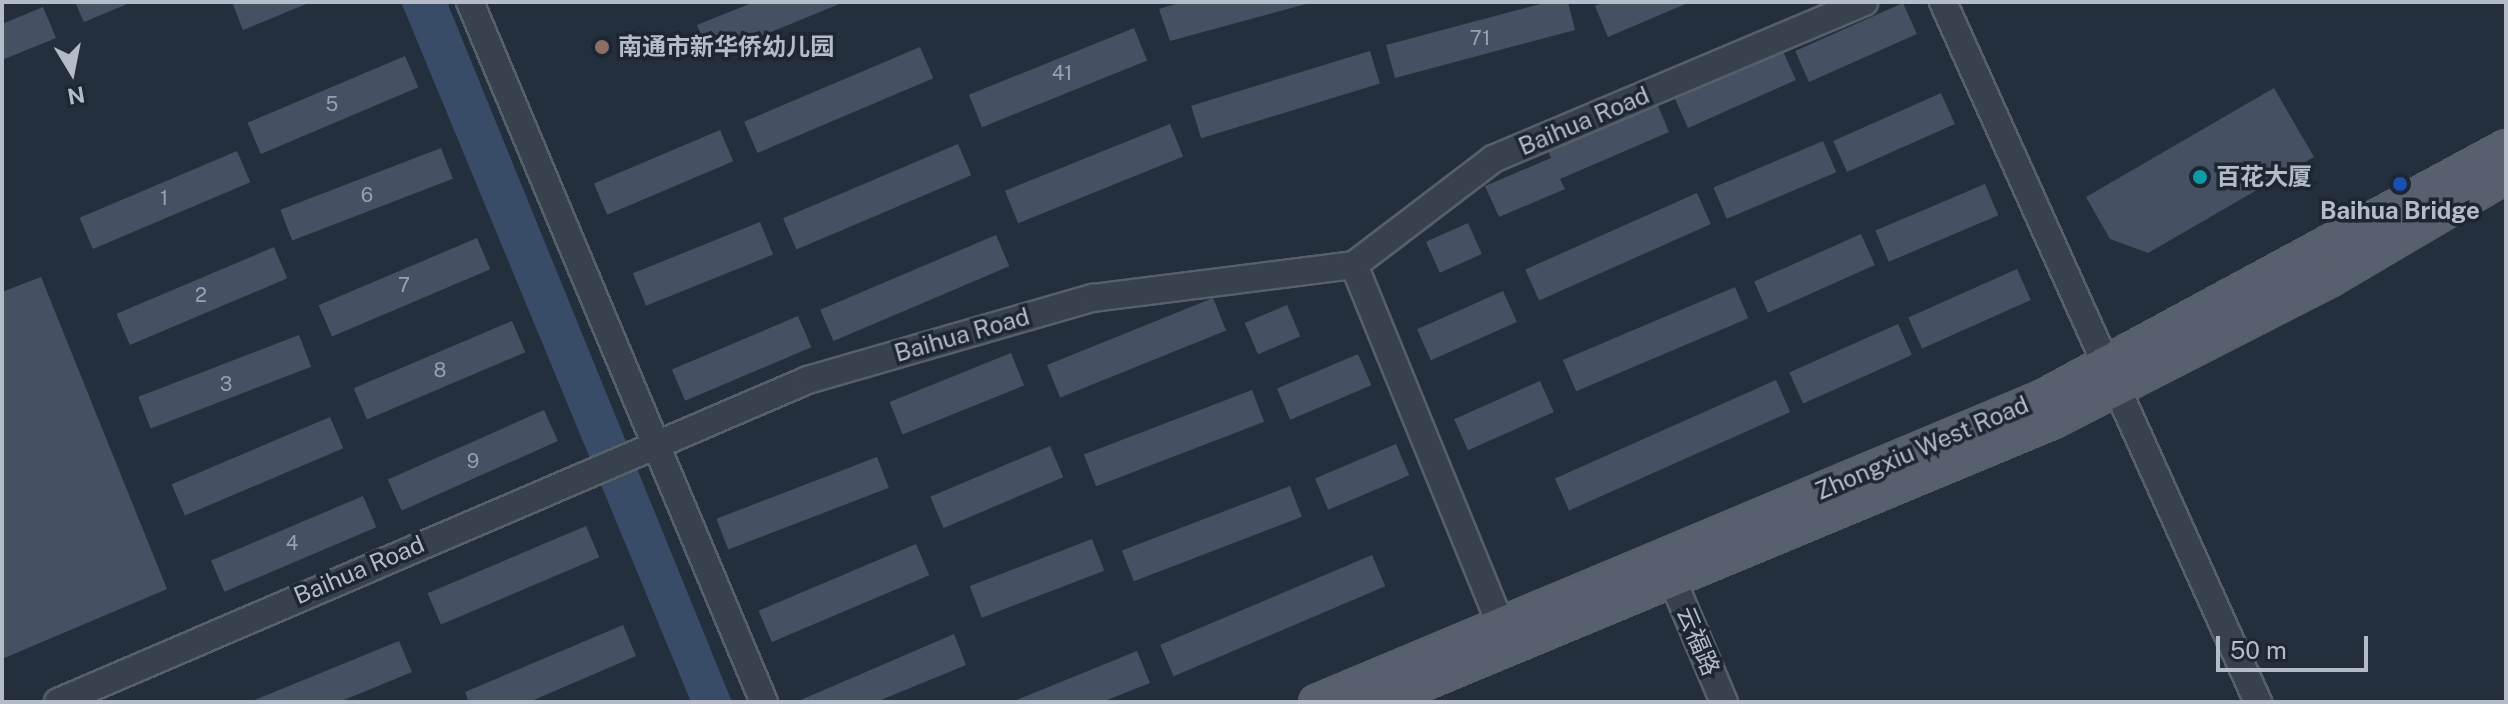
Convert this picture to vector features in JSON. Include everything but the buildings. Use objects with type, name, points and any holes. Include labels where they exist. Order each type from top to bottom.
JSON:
[{"type":"main road","points":[[2494,177],[2506,138]]},
{"type":"main road","name":"Zhongxiu West Road","points":[[1316,702],[1672,579],[2109,377],[2331,279],[2494,177],[2506,147]]},
{"type":"main road","name":"Zhongxiu West Road","points":[[1379,702],[1505,636],[2043,397],[2109,377]]},
{"type":"street","points":[[470,2],[650,449],[764,702]]},
{"type":"street","name":"Baihua Road","points":[[58,702],[808,380],[1093,298],[1354,265],[1493,159],[1864,2]]},
{"type":"street","points":[[1943,2],[2109,377],[2258,702]]},
{"type":"street","points":[[1354,265],[1505,636]]},
{"type":"street","name":"云福路","points":[[1672,579],[1724,702]]},
{"type":"water","points":[[401,2],[447,2],[732,702],[691,702]]},
{"type":"place","name":"南通市新华侨幼儿园","points":[[602,47]]},
{"type":"place","name":"百花大厦","points":[[2200,177]]},
{"type":"place","name":"Baihua Bridge","points":[[2400,184]]}]
